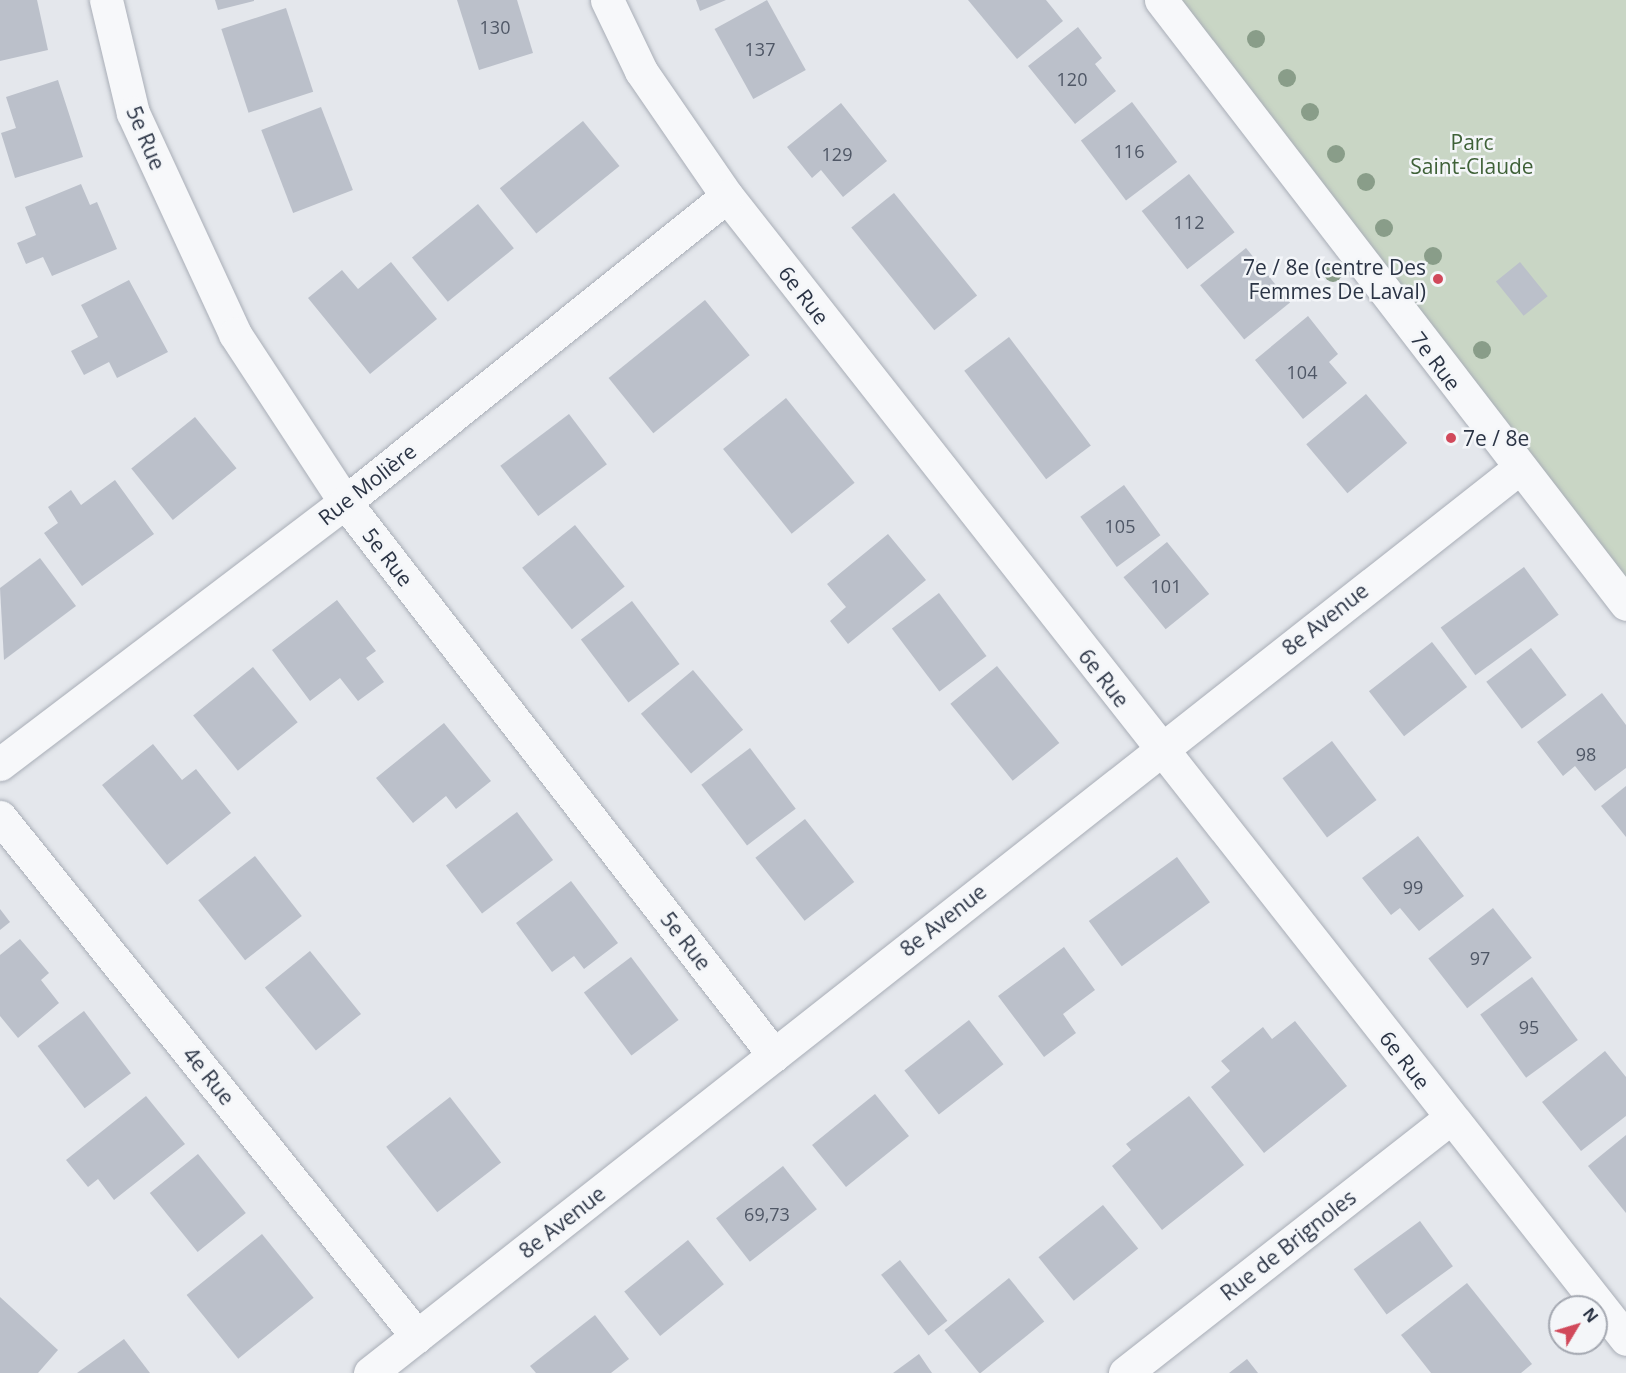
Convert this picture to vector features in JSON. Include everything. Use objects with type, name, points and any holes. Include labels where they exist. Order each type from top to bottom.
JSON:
[{"type":"street","name":"5e Rue","points":[[106,0],[133,113],[236,334],[345,502],[774,1054]]},
{"type":"street","name":"6e Rue","points":[[607,0],[641,71],[727,196],[1159,749],[1626,1339]]},
{"type":"street","name":"7e Rue","points":[[1161,0],[1518,468],[1626,604]]},
{"type":"street","name":"Rue Molière","points":[[0,764],[345,502],[727,196]]},
{"type":"street","name":"8e Avenue","points":[[370,1373],[1518,468]]},
{"type":"street","name":"4e Rue","points":[[0,817],[417,1336]]},
{"type":"street","name":"Rue de Brignoles","points":[[1125,1373],[1450,1118]]},
{"type":"green space","name":"Parc Saint-Claude","points":[[1161,0],[1626,0],[1626,604]]},
{"type":"building","points":[[0,0],[37,0],[48,50],[0,61]]},
{"type":"building","points":[[215,0],[254,0],[254,1],[218,10]]},
{"type":"building","points":[[457,0],[517,0],[533,53],[479,70]]},
{"type":"building","points":[[696,0],[726,0],[700,11]]},
{"type":"building","points":[[767,0],[806,70],[753,99],[715,29]]},
{"type":"building","points":[[968,0],[1046,0],[1063,21],[1017,59]]},
{"type":"building","points":[[286,8],[313,92],[249,113],[221,29]]},
{"type":"building","points":[[1078,27],[1102,58],[1095,64],[1116,91],[1075,124],[1028,66]]},
{"type":"building","points":[[58,80],[83,157],[15,178],[1,133],[16,128],[6,97]]},
{"type":"building","points":[[1132,102],[1177,162],[1126,200],[1081,141]]},
{"type":"building","points":[[841,103],[887,161],[843,197],[821,170],[812,178],[787,147]]},
{"type":"building","points":[[321,107],[353,190],[293,213],[261,130]]},
{"type":"building","points":[[583,121],[620,166],[536,233],[500,188]]},
{"type":"building","points":[[1189,174],[1235,232],[1187,269],[1142,211]]},
{"type":"building","points":[[81,184],[90,205],[97,202],[117,249],[52,276],[43,257],[26,264],[17,243],[36,235],[25,207]]},
{"type":"building","points":[[894,193],[977,296],[934,330],[851,228]]},
{"type":"building","points":[[478,204],[514,248],[448,302],[412,257]]},
{"type":"building","points":[[1246,248],[1290,302],[1244,340],[1200,285]]},
{"type":"building","points":[[391,262],[437,319],[370,374],[308,298],[342,270],[358,289]]},
{"type":"building","points":[[1520,262],[1548,296],[1524,316],[1496,282]]},
{"type":"building","points":[[129,280],[168,352],[117,378],[109,362],[84,375],[71,351],[98,337],[81,305]]},
{"type":"building","points":[[705,300],[750,355],[653,433],[609,378]]},
{"type":"building","points":[[1308,316],[1338,354],[1329,362],[1347,383],[1303,419],[1255,360]]},
{"type":"building","points":[[1009,337],[1091,446],[1046,479],[964,371]]},
{"type":"building","points":[[1366,394],[1407,443],[1347,493],[1306,444]]},
{"type":"building","points":[[786,398],[855,483],[792,534],[723,449]]},
{"type":"building","points":[[569,414],[607,464],[538,516],[500,466]]},
{"type":"building","points":[[195,417],[237,468],[173,520],[131,469]]},
{"type":"building","points":[[115,480],[154,534],[82,586],[44,533],[58,523],[48,507],[71,490],[81,505]]},
{"type":"building","points":[[1124,485],[1160,535],[1117,567],[1080,517]]},
{"type":"building","points":[[575,525],[625,586],[572,629],[522,568]]},
{"type":"building","points":[[888,534],[926,580],[848,644],[830,621],[846,607],[827,584]]},
{"type":"building","points":[[1167,542],[1209,594],[1166,629],[1123,577]]},
{"type":"building","points":[[40,558],[76,606],[4,660],[0,588]]},
{"type":"building","points":[[1524,567],[1559,615],[1475,675],[1441,628]]},
{"type":"building","points":[[939,593],[987,656],[939,692],[892,629]]},
{"type":"building","points":[[337,600],[376,651],[366,658],[384,682],[358,701],[340,678],[310,701],[272,650]]},
{"type":"building","points":[[632,601],[680,664],[628,703],[581,640]]},
{"type":"building","points":[[1432,642],[1467,687],[1404,736],[1369,691]]},
{"type":"building","points":[[1531,648],[1567,695],[1522,729],[1486,682]]},
{"type":"building","points":[[997,666],[1059,743],[1013,781],[950,704]]},
{"type":"building","points":[[253,667],[298,722],[238,771],[193,715]]},
{"type":"building","points":[[693,670],[743,730],[691,773],[641,714]]},
{"type":"building","points":[[1602,693],[1626,725],[1626,768],[1595,791],[1575,766],[1563,776],[1537,742]]},
{"type":"building","points":[[444,723],[491,781],[456,809],[446,796],[413,823],[376,778]]},
{"type":"building","points":[[1332,741],[1377,800],[1327,837],[1282,778]]},
{"type":"building","points":[[153,744],[182,780],[196,769],[231,813],[167,865],[102,785]]},
{"type":"building","points":[[750,748],[796,809],[747,845],[701,785]]},
{"type":"building","points":[[1626,786],[1626,837],[1601,806]]},
{"type":"building","points":[[517,812],[553,860],[482,913],[446,866]]},
{"type":"building","points":[[805,819],[854,882],[805,921],[755,858]]},
{"type":"building","points":[[1418,836],[1464,896],[1419,931],[1400,908],[1391,915],[1362,878]]},
{"type":"building","points":[[255,856],[302,916],[245,960],[198,900]]},
{"type":"building","points":[[1177,857],[1210,902],[1122,966],[1089,921]]},
{"type":"building","points":[[571,881],[618,943],[584,969],[574,956],[552,972],[516,923]]},
{"type":"building","points":[[1493,908],[1532,958],[1467,1008],[1428,958]]},
{"type":"building","points":[[0,909],[10,922],[0,930]]},
{"type":"building","points":[[20,939],[49,973],[41,980],[59,1003],[18,1038],[0,1016],[0,955]]},
{"type":"building","points":[[1064,947],[1095,990],[1063,1014],[1076,1033],[1044,1057],[998,996]]},
{"type":"building","points":[[310,951],[361,1014],[316,1050],[265,988]]},
{"type":"building","points":[[631,957],[679,1020],[631,1056],[584,993]]},
{"type":"building","points":[[1532,977],[1578,1040],[1526,1078],[1480,1015]]},
{"type":"building","points":[[84,1011],[131,1073],[85,1108],[38,1046]]},
{"type":"building","points":[[969,1020],[1003,1064],[939,1115],[904,1070]]},
{"type":"building","points":[[1295,1021],[1347,1086],[1264,1153],[1211,1087],[1230,1071],[1221,1061],[1263,1027],[1272,1039]]},
{"type":"building","points":[[1605,1051],[1626,1077],[1626,1116],[1581,1151],[1542,1102]]},
{"type":"building","points":[[875,1094],[909,1136],[846,1187],[812,1145]]},
{"type":"building","points":[[146,1096],[185,1144],[114,1200],[98,1179],[88,1187],[66,1160]]},
{"type":"building","points":[[1189,1096],[1244,1165],[1162,1230],[1112,1166],[1131,1150],[1126,1144]]},
{"type":"building","points":[[450,1097],[501,1162],[437,1212],[386,1147]]},
{"type":"building","points":[[1626,1135],[1626,1213],[1588,1166]]},
{"type":"building","points":[[198,1154],[246,1213],[198,1252],[150,1193]]},
{"type":"building","points":[[783,1166],[817,1209],[750,1262],[716,1218]]},
{"type":"building","points":[[1103,1205],[1138,1249],[1074,1301],[1038,1257]]},
{"type":"building","points":[[1420,1221],[1453,1266],[1387,1315],[1354,1269]]},
{"type":"building","points":[[262,1234],[314,1298],[238,1359],[187,1295]]},
{"type":"building","points":[[688,1240],[724,1284],[660,1336],[624,1292]]},
{"type":"building","points":[[900,1260],[947,1321],[928,1335],[881,1275]]},
{"type":"building","points":[[1009,1278],[1044,1322],[981,1373],[944,1330]]},
{"type":"building","points":[[1467,1283],[1532,1364],[1521,1373],[1431,1373],[1401,1335]]},
{"type":"building","points":[[0,1297],[58,1350],[38,1373],[0,1373]]},
{"type":"building","points":[[595,1315],[629,1359],[611,1373],[536,1373],[530,1366]]},
{"type":"building","points":[[124,1339],[150,1373],[77,1373]]},
{"type":"building","points":[[919,1354],[932,1373],[893,1373]]},
{"type":"building","points":[[1247,1359],[1258,1373],[1229,1373]]},
{"type":"place","name":"7e / 8e (centre Des Femmes De Laval)","points":[[1438,279]]},
{"type":"place","name":"7e / 8e","points":[[1451,438]]}]
